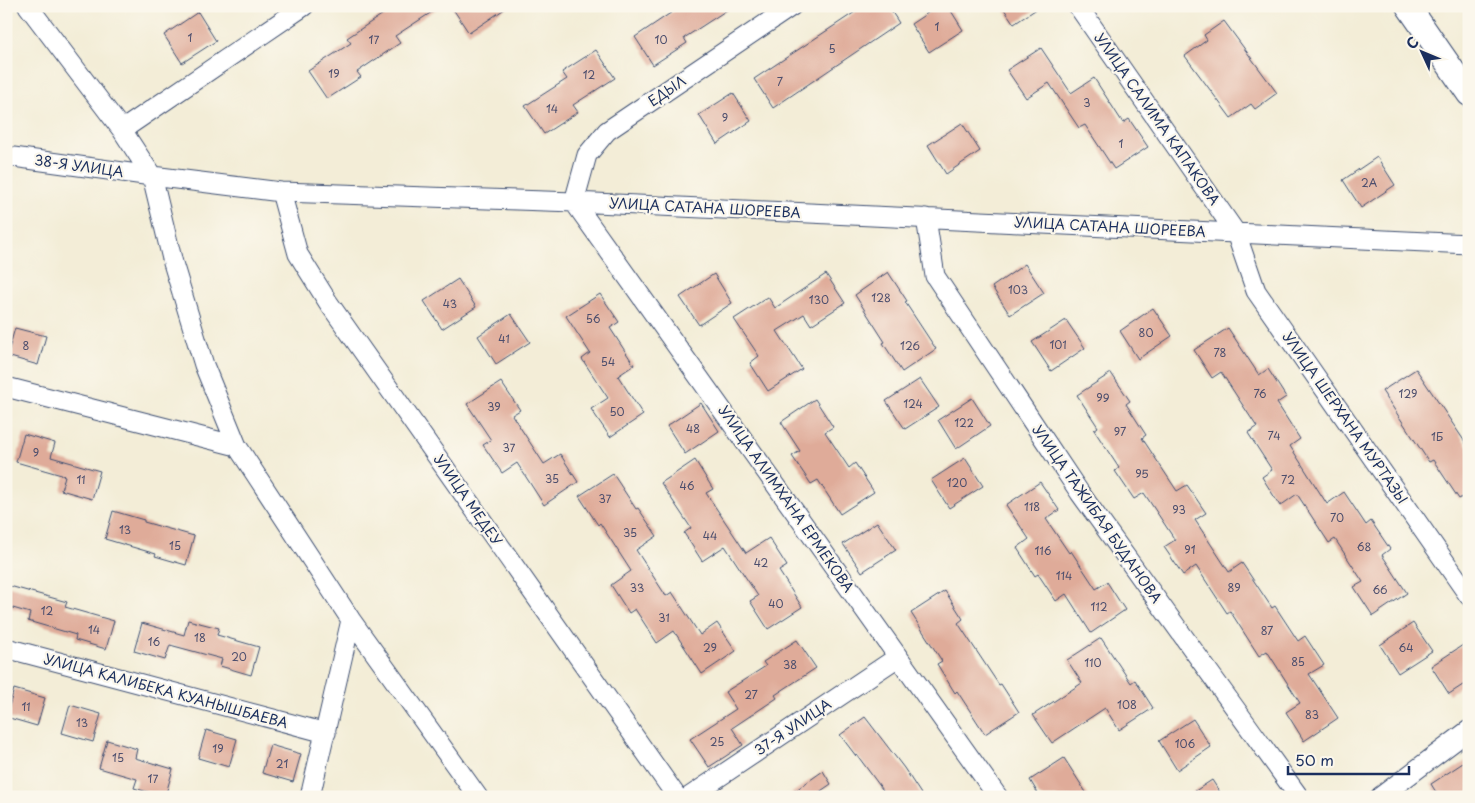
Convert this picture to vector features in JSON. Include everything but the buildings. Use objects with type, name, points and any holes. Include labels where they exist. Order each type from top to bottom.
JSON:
[{"type":"street","points":[[28,6],[122,130],[152,176],[173,264],[204,365],[237,446],[351,620],[478,797]]},
{"type":"street","points":[[122,130],[304,6]]},
{"type":"street","name":"ЕДЫЛ","points":[[574,202],[587,155],[607,131],[792,6]]},
{"type":"street","name":"УЛИЦА САЛИМА КАПАКОВА","points":[[1078,6],[1236,233]]},
{"type":"street","points":[[1408,6],[1469,94]]},
{"type":"street","name":"38-Я УЛИЦА","points":[[6,156],[152,176]]},
{"type":"street","name":"УЛИЦА САТАНА ШОРЕЕВА","points":[[152,176],[281,192],[574,202],[1469,244]]},
{"type":"street","name":"УЛИЦА МЕДЕУ","points":[[281,192],[298,254],[328,302],[678,797]]},
{"type":"street","name":"УЛИЦА АЛИМХАНА ЕРМЕКОВА","points":[[574,202],[998,797]]},
{"type":"street","name":"УЛИЦА ТАЖИБАЯ БУДАНОВА","points":[[926,218],[935,276],[1080,493],[1299,797]]},
{"type":"street","name":"УЛИЦА ШЕРХАНА МУРТАЗЫ","points":[[1236,233],[1256,291],[1469,596]]},
{"type":"street","points":[[6,387],[237,446]]},
{"type":"street","points":[[310,797],[351,620]]},
{"type":"street","name":"УЛИЦА КАЛИБЕКА КУАНЫШБАЕВА","points":[[6,648],[326,733]]},
{"type":"street","name":"37-Я УЛИЦА","points":[[688,797],[898,657]]},
{"type":"street","points":[[1380,797],[1469,730]]}]
